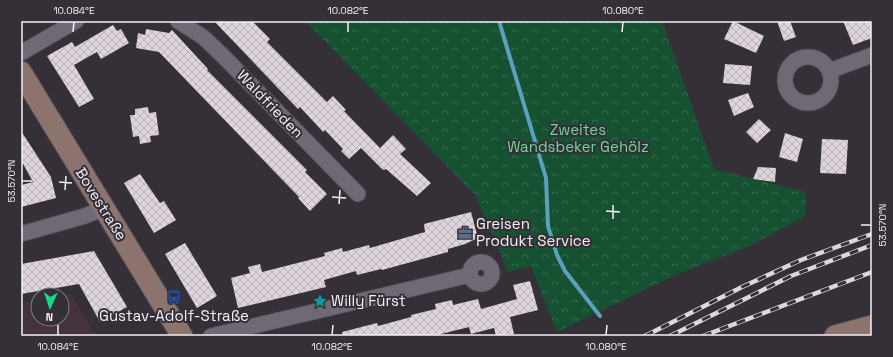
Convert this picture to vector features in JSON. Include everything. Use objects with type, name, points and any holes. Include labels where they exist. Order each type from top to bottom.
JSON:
[{"type":"main road","name":"Bovestraße","points":[[21,72],[182,336]]},
{"type":"main road","points":[[834,336],[872,326]]},
{"type":"street","points":[[21,53],[76,21]]},
{"type":"street","name":"Waldfrieden","points":[[178,21],[203,37],[224,57],[358,194]]},
{"type":"street","points":[[829,71],[872,55]]},
{"type":"street","points":[[21,234],[85,216],[104,208]]},
{"type":"street","points":[[211,336],[470,275]]},
{"type":"shaded area","points":[[70,294],[96,336],[21,336],[21,303],[30,301],[30,327],[70,327]]},
{"type":"green space","name":"Zweites Wandsbeker Gehölz","points":[[305,21],[662,21],[714,169],[806,192],[805,216],[750,246],[680,273],[557,332],[531,266],[508,272],[476,196]]},
{"type":"building","points":[[214,21],[252,21],[270,39],[267,42],[327,102],[333,96],[346,110],[344,111],[380,148],[393,135],[406,149],[400,154],[431,183],[417,196],[386,169],[382,169],[361,148],[349,159],[341,151],[343,149],[325,130],[323,132],[300,107],[298,109]]},
{"type":"building","points":[[733,21],[764,36],[756,53],[724,39]]},
{"type":"building","points":[[777,21],[790,21],[796,37],[784,41]]},
{"type":"building","points":[[843,21],[872,21],[872,38],[853,45]]},
{"type":"building","points":[[113,25],[117,31],[121,29],[129,43],[101,59],[97,52],[74,65],[94,99],[79,107],[47,56],[72,42],[75,47]]},
{"type":"building","points":[[146,29],[169,33],[172,30],[208,69],[207,70],[307,170],[305,172],[327,194],[310,211],[298,198],[299,197],[159,52],[136,48],[138,33],[145,35]]},
{"type":"building","points":[[725,64],[752,66],[750,85],[723,83]]},
{"type":"building","points":[[748,93],[754,107],[734,116],[728,100]]},
{"type":"building","points":[[148,107],[149,113],[156,112],[159,135],[150,136],[151,142],[140,144],[139,136],[133,137],[130,115],[135,115],[135,109]]},
{"type":"building","points":[[759,119],[771,130],[757,143],[746,132]]},
{"type":"building","points":[[21,131],[51,177],[56,198],[21,207],[21,185],[33,182],[21,160]]},
{"type":"building","points":[[785,133],[803,139],[797,162],[779,157]]},
{"type":"building","points":[[822,139],[848,140],[846,174],[820,173]]},
{"type":"building","points":[[758,167],[776,168],[775,182],[753,179]]},
{"type":"building","points":[[140,174],[160,203],[164,201],[176,220],[154,233],[124,183]]},
{"type":"building","points":[[471,212],[478,238],[448,249],[448,252],[382,270],[357,275],[356,271],[324,280],[326,287],[238,308],[231,278],[250,273],[248,267],[260,264],[262,272],[325,256],[324,253],[342,248],[343,252],[369,245],[370,248],[425,232],[424,224]]},
{"type":"building","points":[[185,243],[217,296],[197,308],[165,254]]},
{"type":"building","points":[[94,251],[127,307],[100,322],[79,284],[62,287],[30,287],[30,292],[21,294],[21,264]]},
{"type":"building","points":[[530,281],[538,310],[510,317],[514,334],[496,336],[494,328],[471,334],[469,327],[433,336],[343,336],[342,332],[377,323],[378,326],[411,317],[411,315],[436,309],[435,304],[452,300],[453,305],[478,299],[481,309],[517,299],[513,285]]},
{"type":"waterway","points":[[499,21],[546,178],[548,226],[557,255],[565,271],[600,316]]},
{"type":"railway","points":[[645,336],[742,287],[801,260],[872,234]]},
{"type":"railway","points":[[670,336],[791,276],[872,245]]},
{"type":"railway","points":[[703,336],[872,272]]},
{"type":"place","name":"Greisen Produkt Service","points":[[465,233]]},
{"type":"place","name":"Gustav-Adolf-Straße","points":[[174,297]]},
{"type":"place","name":"Willy Fürst","points":[[320,301]]}]
